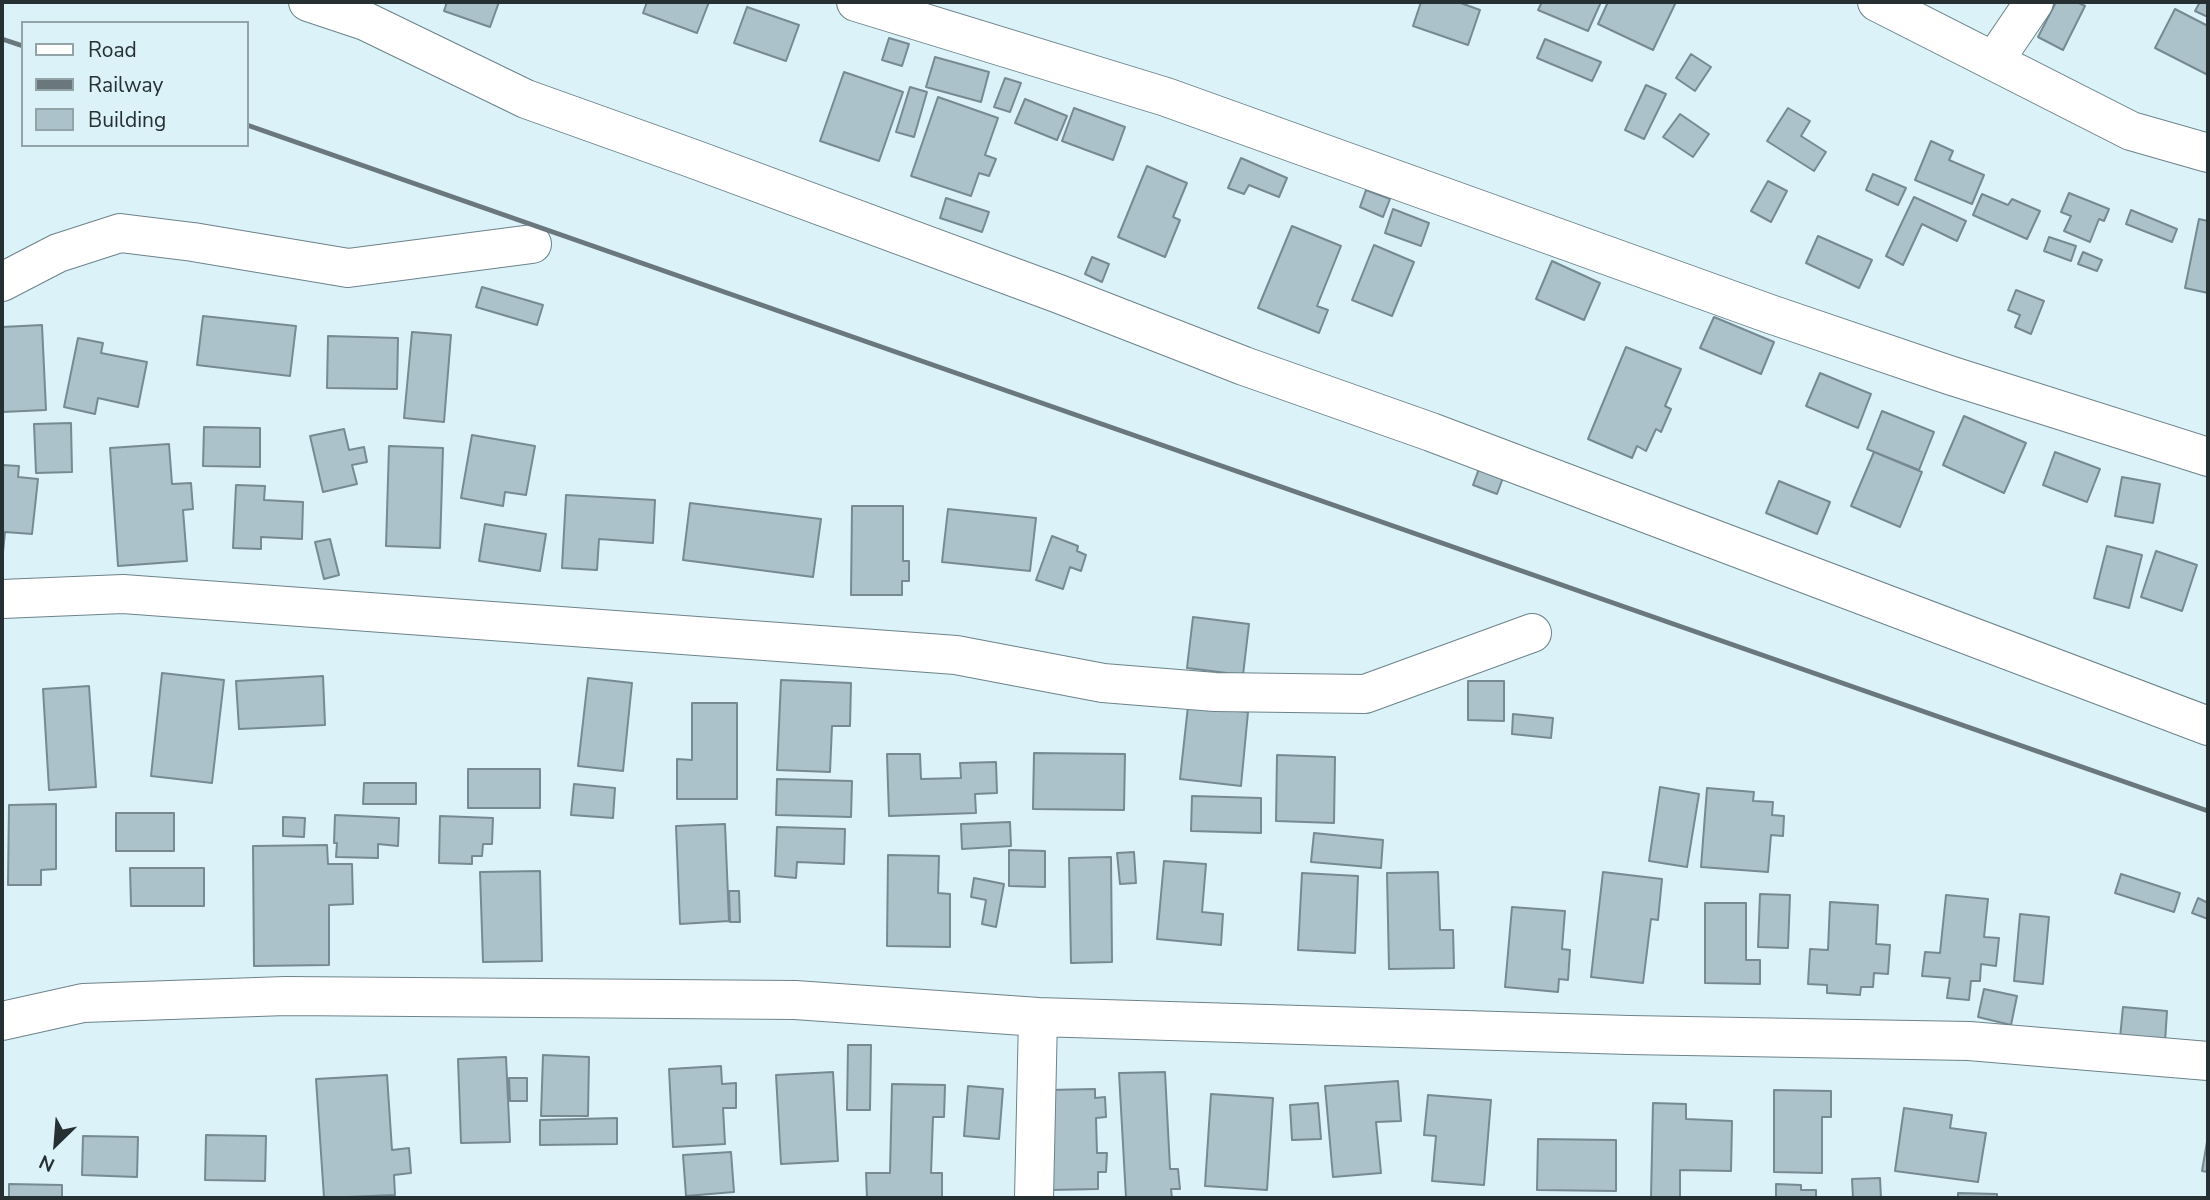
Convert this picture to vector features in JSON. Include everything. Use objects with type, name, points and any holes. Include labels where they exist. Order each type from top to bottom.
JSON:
[{"type":"street","points":[[308,2],[368,11],[526,99],[1059,293],[1244,366],[1431,432],[2208,726]]},
{"type":"street","points":[[856,2],[1166,97],[1770,314],[1949,375],[2208,457]]},
{"type":"street","points":[[1877,2],[2131,131],[2208,153]]},
{"type":"street","points":[[1994,61],[2034,2]]},
{"type":"street","points":[[2,282],[58,253],[120,233],[206,244],[348,268],[532,244]]},
{"type":"street","points":[[2,599],[123,594],[956,655],[1103,683],[1215,692],[1365,694],[1532,633]]},
{"type":"street","points":[[2,1021],[83,1003],[286,996],[795,1000],[1038,1017],[1629,1035],[1969,1041],[2208,1061]]},
{"type":"street","points":[[1034,1198],[1038,1017]]},
{"type":"building","points":[[447,2],[499,2],[490,27],[444,11]]},
{"type":"building","points":[[647,2],[709,2],[697,33],[643,13]]},
{"type":"building","points":[[1421,2],[1458,2],[1480,10],[1468,45],[1413,26]]},
{"type":"building","points":[[1542,2],[1601,2],[1588,31],[1538,10]]},
{"type":"building","points":[[1608,2],[1676,2],[1653,50],[1598,24]]},
{"type":"building","points":[[2056,2],[2077,2],[2085,6],[2063,50],[2038,37]]},
{"type":"building","points":[[2200,2],[2208,2],[2208,17],[2195,11]]},
{"type":"building","points":[[747,7],[799,25],[786,61],[734,43]]},
{"type":"building","points":[[2175,9],[2208,26],[2208,75],[2155,48]]},
{"type":"building","points":[[889,38],[909,44],[902,66],[882,60]]},
{"type":"building","points":[[1545,39],[1601,62],[1592,81],[1537,58]]},
{"type":"building","points":[[1691,54],[1711,67],[1695,91],[1676,78]]},
{"type":"building","points":[[935,57],[989,72],[981,102],[926,87]]},
{"type":"building","points":[[844,72],[903,92],[879,161],[820,141]]},
{"type":"building","points":[[1005,78],[1021,83],[1010,112],[994,107]]},
{"type":"building","points":[[1646,85],[1666,94],[1644,139],[1625,130]]},
{"type":"building","points":[[910,87],[927,92],[914,137],[896,132]]},
{"type":"building","points":[[938,97],[998,118],[985,155],[996,159],[989,176],[979,173],[971,196],[911,176]]},
{"type":"building","points":[[1025,99],[1067,116],[1057,140],[1015,123]]},
{"type":"building","points":[[1074,108],[1125,127],[1113,160],[1062,141]]},
{"type":"building","points":[[1788,108],[1810,121],[1801,136],[1826,152],[1814,171],[1767,141]]},
{"type":"building","points":[[1680,114],[1709,134],[1693,157],[1663,137]]},
{"type":"building","points":[[1931,141],[1953,151],[1949,160],[1984,175],[1972,204],[1915,180]]},
{"type":"building","points":[[1241,158],[1287,178],[1279,197],[1249,185],[1244,194],[1228,188]]},
{"type":"building","points":[[1147,166],[1187,183],[1173,217],[1180,220],[1165,257],[1118,237]]},
{"type":"building","points":[[1873,174],[1906,188],[1898,205],[1866,190]]},
{"type":"building","points":[[1768,181],[1787,191],[1771,222],[1751,211]]},
{"type":"building","points":[[1366,190],[1390,199],[1383,217],[1360,207]]},
{"type":"building","points":[[2069,193],[2109,209],[2104,221],[2099,219],[2090,242],[2064,231],[2071,216],[2061,212]]},
{"type":"building","points":[[1982,194],[2008,205],[2012,199],[2040,211],[2027,239],[1973,215]]},
{"type":"building","points":[[1914,197],[1966,221],[1957,241],[1922,224],[1903,265],[1886,256]]},
{"type":"building","points":[[946,198],[989,212],[982,232],[940,218]]},
{"type":"building","points":[[1393,209],[1429,223],[1421,246],[1385,233]]},
{"type":"building","points":[[2131,210],[2177,229],[2172,242],[2126,224]]},
{"type":"building","points":[[2199,219],[2208,221],[2208,293],[2185,288]]},
{"type":"building","points":[[1292,226],[1341,246],[1317,306],[1328,310],[1319,333],[1258,308]]},
{"type":"building","points":[[1818,236],[1872,260],[1859,288],[1806,263]]},
{"type":"building","points":[[2049,237],[2076,246],[2071,261],[2044,251]]},
{"type":"building","points":[[1374,245],[1414,262],[1392,316],[1352,300]]},
{"type":"building","points":[[2083,252],[2102,260],[2097,271],[2078,264]]},
{"type":"building","points":[[1092,257],[1109,264],[1102,282],[1085,274]]},
{"type":"building","points":[[1552,261],[1600,283],[1584,320],[1536,299]]},
{"type":"building","points":[[482,287],[543,305],[537,325],[476,307]]},
{"type":"building","points":[[2016,290],[2044,301],[2031,334],[2015,327],[2020,315],[2008,310]]},
{"type":"building","points":[[203,316],[296,326],[290,376],[197,365]]},
{"type":"building","points":[[1714,317],[1774,342],[1761,374],[1700,348]]},
{"type":"building","points":[[42,325],[46,410],[2,412],[2,327]]},
{"type":"building","points":[[412,332],[451,335],[444,422],[404,418]]},
{"type":"building","points":[[328,336],[398,338],[397,389],[327,388]]},
{"type":"building","points":[[78,338],[103,343],[101,353],[147,362],[138,407],[98,398],[95,414],[64,407]]},
{"type":"building","points":[[1626,347],[1681,369],[1665,406],[1671,409],[1661,432],[1656,429],[1646,451],[1637,446],[1632,458],[1588,439]]},
{"type":"building","points":[[1820,373],[1871,394],[1858,428],[1806,406]]},
{"type":"building","points":[[1882,411],[1934,432],[1919,470],[1867,449]]},
{"type":"building","points":[[1964,416],[2026,443],[2004,493],[1943,465]]},
{"type":"building","points":[[71,423],[72,472],[36,473],[34,424]]},
{"type":"building","points":[[204,427],[260,428],[260,467],[203,466]]},
{"type":"building","points":[[344,429],[349,450],[364,447],[367,462],[352,465],[357,484],[323,492],[310,436]]},
{"type":"building","points":[[472,435],[535,446],[526,495],[505,492],[503,506],[461,498]]},
{"type":"building","points":[[169,444],[172,484],[191,483],[193,509],[183,510],[187,561],[118,566],[110,448]]},
{"type":"building","points":[[389,446],[443,448],[440,548],[386,546]]},
{"type":"building","points":[[1874,452],[1922,472],[1900,527],[1851,506]]},
{"type":"building","points":[[2055,452],[2100,469],[2087,502],[2043,485]]},
{"type":"building","points":[[2,465],[19,466],[18,477],[38,479],[32,534],[5,532],[2,562]]},
{"type":"building","points":[[1480,466],[1504,475],[1497,494],[1473,485]]},
{"type":"building","points":[[2122,477],[2160,484],[2153,523],[2115,516]]},
{"type":"building","points":[[1779,481],[1830,502],[1817,534],[1766,513]]},
{"type":"building","points":[[236,485],[265,486],[264,500],[303,502],[302,539],[261,537],[261,549],[233,548]]},
{"type":"building","points":[[566,495],[655,500],[653,543],[599,539],[597,570],[562,568]]},
{"type":"building","points":[[690,503],[821,519],[813,577],[683,560]]},
{"type":"building","points":[[852,506],[903,506],[903,561],[909,561],[909,581],[902,581],[902,595],[851,595]]},
{"type":"building","points":[[948,509],[1036,518],[1030,571],[942,562]]},
{"type":"building","points":[[485,524],[546,534],[540,571],[479,561]]},
{"type":"building","points":[[1052,536],[1078,546],[1077,551],[1086,555],[1081,571],[1070,567],[1063,589],[1036,580]]},
{"type":"building","points":[[330,539],[339,575],[324,579],[315,542]]},
{"type":"building","points":[[2107,546],[2142,555],[2129,608],[2094,598]]},
{"type":"building","points":[[2156,551],[2197,565],[2182,611],[2141,597]]},
{"type":"building","points":[[1193,617],[1249,624],[1243,675],[1187,668]]},
{"type":"building","points":[[162,673],[224,680],[212,783],[151,776]]},
{"type":"building","points":[[323,676],[325,725],[239,729],[236,681]]},
{"type":"building","points":[[588,678],[632,683],[623,771],[578,766]]},
{"type":"building","points":[[781,680],[851,683],[850,726],[832,726],[830,772],[777,770]]},
{"type":"building","points":[[1468,681],[1504,681],[1504,721],[1468,720]]},
{"type":"building","points":[[89,686],[96,787],[49,790],[43,689]]},
{"type":"building","points":[[692,703],[737,703],[737,799],[677,799],[677,759],[692,760]]},
{"type":"building","points":[[1188,706],[1248,712],[1241,786],[1180,779]]},
{"type":"building","points":[[1513,714],[1553,718],[1551,738],[1512,734]]},
{"type":"building","points":[[1034,753],[1125,754],[1124,810],[1033,809]]},
{"type":"building","points":[[887,754],[920,754],[921,779],[961,778],[960,763],[996,762],[997,793],[975,794],[976,813],[889,816]]},
{"type":"building","points":[[1277,755],[1335,757],[1334,823],[1276,821]]},
{"type":"building","points":[[468,769],[540,769],[540,808],[468,808]]},
{"type":"building","points":[[777,779],[852,781],[851,817],[776,815]]},
{"type":"building","points":[[364,783],[416,783],[416,804],[363,804]]},
{"type":"building","points":[[574,784],[615,788],[613,818],[571,815]]},
{"type":"building","points":[[1660,787],[1699,794],[1687,867],[1649,861]]},
{"type":"building","points":[[1707,788],[1754,792],[1753,801],[1773,802],[1772,815],[1784,816],[1783,836],[1771,835],[1768,872],[1701,867]]},
{"type":"building","points":[[1192,796],[1261,798],[1261,833],[1191,831]]},
{"type":"building","points":[[56,804],[56,869],[41,870],[41,885],[8,885],[9,805]]},
{"type":"building","points":[[116,813],[174,813],[174,851],[116,851]]},
{"type":"building","points":[[335,815],[399,818],[398,846],[378,844],[378,858],[336,857]]},
{"type":"building","points":[[440,816],[493,818],[492,844],[483,844],[482,856],[472,856],[472,864],[439,863]]},
{"type":"building","points":[[283,817],[305,818],[304,837],[283,836]]},
{"type":"building","points":[[1010,822],[1011,846],[962,849],[961,824]]},
{"type":"building","points":[[725,824],[729,921],[680,924],[676,826]]},
{"type":"building","points":[[777,827],[845,829],[844,864],[797,862],[796,878],[775,876]]},
{"type":"building","points":[[1314,833],[1383,840],[1381,868],[1311,862]]},
{"type":"building","points":[[327,845],[328,864],[352,864],[353,904],[329,905],[329,965],[254,966],[253,846]]},
{"type":"building","points":[[1009,850],[1045,851],[1045,887],[1009,886]]},
{"type":"building","points":[[1134,852],[1136,883],[1120,884],[1117,853]]},
{"type":"building","points":[[888,855],[939,856],[938,893],[950,894],[950,947],[887,946]]},
{"type":"building","points":[[1111,857],[1112,962],[1071,963],[1069,858]]},
{"type":"building","points":[[1164,861],[1206,864],[1202,912],[1223,914],[1221,945],[1157,939]]},
{"type":"building","points":[[130,868],[204,868],[204,906],[131,906]]},
{"type":"building","points":[[540,871],[542,961],[483,962],[480,872]]},
{"type":"building","points":[[1438,872],[1440,930],[1453,930],[1454,968],[1389,969],[1387,873]]},
{"type":"building","points":[[1603,872],[1662,879],[1658,920],[1651,919],[1643,983],[1591,977]]},
{"type":"building","points":[[1302,873],[1358,876],[1355,953],[1298,950]]},
{"type":"building","points":[[2121,874],[2180,893],[2174,912],[2115,893]]},
{"type":"building","points":[[974,878],[1004,884],[996,927],[982,924],[986,900],[971,897]]},
{"type":"building","points":[[729,891],[739,891],[740,922],[730,922]]},
{"type":"building","points":[[1760,894],[1790,895],[1788,948],[1758,947]]},
{"type":"building","points":[[1946,895],[1988,899],[1984,937],[1999,938],[1996,966],[1981,964],[1980,981],[1971,981],[1969,1000],[1947,998],[1950,978],[1922,976],[1925,952],[1940,953]]},
{"type":"building","points":[[2198,898],[2208,903],[2208,919],[2192,913]]},
{"type":"building","points":[[1830,902],[1878,905],[1876,944],[1890,945],[1888,974],[1874,973],[1873,987],[1861,987],[1860,995],[1827,993],[1827,985],[1808,984],[1810,949],[1828,950]]},
{"type":"building","points":[[1705,903],[1746,903],[1746,960],[1760,960],[1760,984],[1705,983]]},
{"type":"building","points":[[1512,907],[1565,911],[1562,949],[1570,950],[1568,980],[1559,979],[1558,992],[1505,987]]},
{"type":"building","points":[[2020,914],[2049,917],[2043,984],[2014,981]]},
{"type":"building","points":[[1984,989],[2017,996],[2011,1025],[1978,1017]]},
{"type":"building","points":[[2123,1007],[2167,1011],[2165,1042],[2120,1038]]},
{"type":"building","points":[[848,1045],[871,1045],[870,1110],[847,1110]]},
{"type":"building","points":[[543,1055],[589,1057],[588,1116],[541,1116]]},
{"type":"building","points":[[506,1057],[510,1142],[461,1143],[458,1059]]},
{"type":"building","points":[[721,1066],[722,1084],[736,1083],[736,1108],[723,1108],[725,1144],[673,1147],[669,1069]]},
{"type":"building","points":[[833,1072],[838,1161],[781,1164],[776,1075]]},
{"type":"building","points":[[1165,1072],[1170,1169],[1178,1169],[1180,1189],[1171,1189],[1172,1198],[1126,1198],[1119,1073]]},
{"type":"building","points":[[387,1075],[392,1150],[409,1148],[411,1173],[394,1175],[395,1195],[324,1198],[316,1079]]},
{"type":"building","points":[[509,1078],[527,1078],[527,1101],[510,1101]]},
{"type":"building","points":[[1398,1081],[1401,1121],[1376,1122],[1381,1173],[1333,1177],[1325,1086]]},
{"type":"building","points":[[892,1084],[945,1085],[944,1117],[933,1117],[931,1173],[942,1173],[942,1198],[867,1198],[866,1173],[890,1173]]},
{"type":"building","points":[[968,1086],[1003,1089],[999,1139],[964,1136]]},
{"type":"building","points":[[1095,1089],[1095,1098],[1105,1097],[1106,1117],[1096,1118],[1097,1153],[1107,1153],[1106,1172],[1098,1172],[1098,1189],[1050,1190],[1047,1090]]},
{"type":"building","points":[[1774,1090],[1831,1091],[1831,1117],[1822,1117],[1822,1173],[1774,1172]]},
{"type":"building","points":[[1211,1094],[1273,1098],[1267,1190],[1205,1186]]},
{"type":"building","points":[[1428,1095],[1491,1100],[1484,1185],[1432,1181],[1436,1136],[1424,1135]]},
{"type":"building","points":[[1318,1103],[1321,1139],[1292,1140],[1290,1105]]},
{"type":"building","points":[[1653,1103],[1686,1104],[1686,1119],[1732,1121],[1731,1171],[1680,1170],[1680,1198],[1651,1198]]},
{"type":"building","points":[[1904,1108],[1952,1115],[1950,1128],[1986,1133],[1978,1182],[1895,1171]]},
{"type":"building","points":[[617,1118],[617,1144],[540,1145],[540,1120]]},
{"type":"building","points":[[206,1135],[266,1136],[265,1181],[205,1180]]},
{"type":"building","points":[[83,1136],[138,1137],[137,1177],[82,1175]]},
{"type":"building","points":[[2208,1136],[2208,1172],[2202,1171]]},
{"type":"building","points":[[1538,1139],[1616,1140],[1616,1191],[1537,1190]]},
{"type":"building","points":[[731,1152],[734,1192],[686,1196],[683,1155]]},
{"type":"building","points":[[1880,1178],[1881,1198],[1853,1198],[1852,1179]]},
{"type":"building","points":[[9,1184],[62,1185],[62,1198],[9,1198]]},
{"type":"building","points":[[1776,1184],[1801,1185],[1801,1190],[1816,1190],[1816,1198],[1776,1198]]},
{"type":"building","points":[[1958,1193],[1997,1194],[1997,1198],[1958,1198]]},
{"type":"railway","points":[[2,39],[21,45]]},
{"type":"railway","points":[[248,125],[2208,811]]}]
